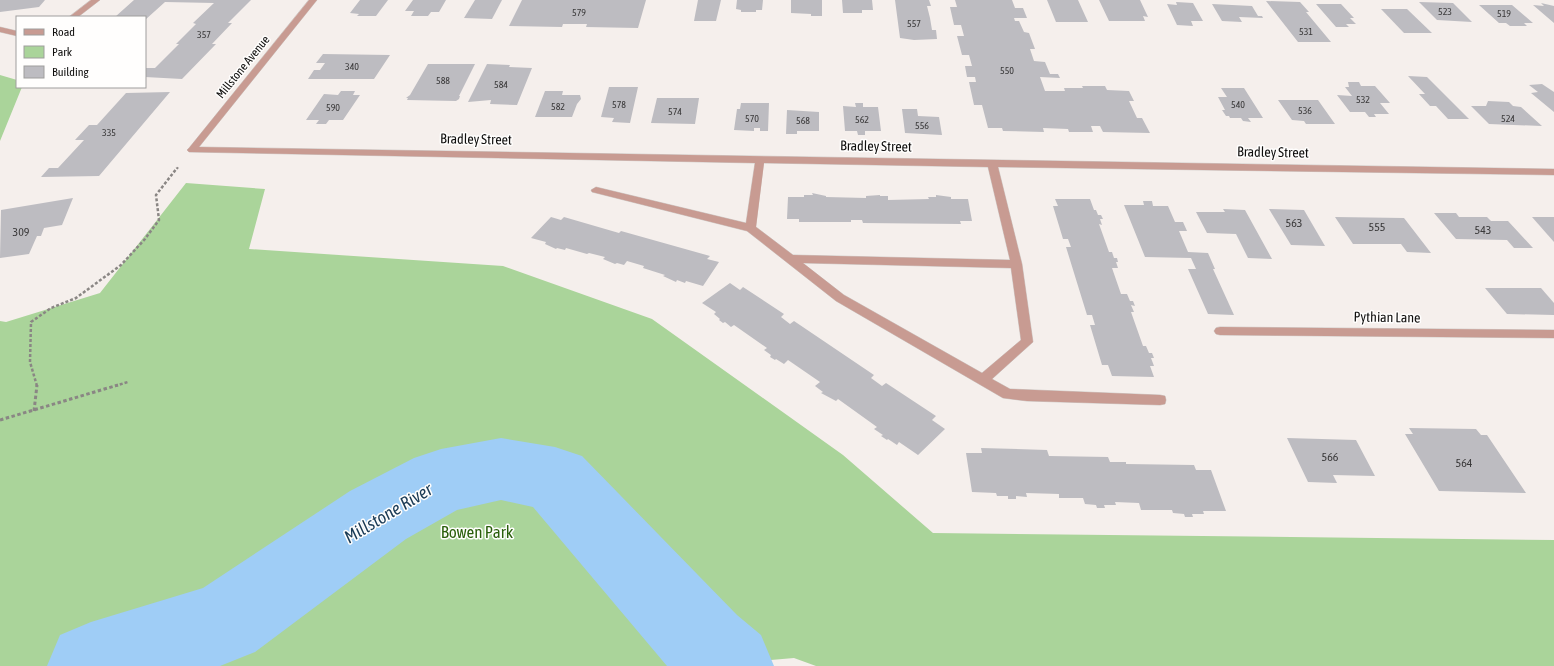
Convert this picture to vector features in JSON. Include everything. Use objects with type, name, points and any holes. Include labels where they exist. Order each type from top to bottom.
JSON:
[{"type":"street","points":[[74,16],[96,0]]},
{"type":"street","name":"Millstone Avenue","points":[[192,150],[313,0]]},
{"type":"street","points":[[0,29],[16,34]]},
{"type":"street","name":"Bradley Street","points":[[192,150],[1554,172]]},
{"type":"street","points":[[751,228],[760,160]]},
{"type":"street","points":[[982,380],[1027,342],[1016,264],[992,164]]},
{"type":"street","points":[[596,190],[751,228],[840,298],[1008,394],[1027,396],[1160,400]]},
{"type":"street","points":[[790,259],[1016,264]]},
{"type":"street","name":"Pythian Lane","points":[[1220,331],[1554,334]]},
{"type":"path","points":[[34,411],[37,383],[30,362],[31,322],[51,308],[76,298],[89,289],[121,264],[145,239],[159,220],[156,195],[192,150]]},
{"type":"path","points":[[0,420],[128,382]]},
{"type":"green space","points":[[0,75],[16,80],[16,88],[22,88],[0,141]]},
{"type":"green space","name":"Bowen Park","points":[[186,183],[265,189],[249,249],[503,266],[652,319],[843,455],[933,533],[1554,540],[1554,666],[816,666],[794,658],[759,661],[765,666],[0,666],[0,321],[6,322],[100,293]]},
{"type":"building","points":[[0,0],[45,0],[39,7],[0,12]]},
{"type":"building","points":[[134,0],[251,0],[228,23],[232,23],[212,44],[216,44],[182,79],[146,77],[146,68],[155,68],[196,24],[193,23],[214,3],[165,2],[146,19],[146,16],[116,16]]},
{"type":"building","points":[[360,0],[388,0],[376,16],[357,16],[359,14],[350,13]]},
{"type":"building","points":[[413,0],[446,0],[439,12],[431,12],[428,16],[411,16],[414,11],[405,11]]},
{"type":"building","points":[[475,0],[502,0],[492,19],[464,18]]},
{"type":"building","points":[[522,0],[646,0],[638,28],[586,27],[587,24],[563,24],[562,27],[509,26]]},
{"type":"building","points":[[698,0],[721,0],[716,21],[694,21]]},
{"type":"building","points":[[737,0],[763,0],[762,10],[756,10],[756,12],[741,12],[741,10],[736,9]]},
{"type":"building","points":[[791,0],[822,0],[822,16],[791,13]]},
{"type":"building","points":[[842,0],[872,0],[873,10],[862,10],[862,13],[843,13]]},
{"type":"building","points":[[895,0],[929,0],[931,6],[927,6],[932,30],[936,30],[937,39],[914,40],[900,38]]},
{"type":"building","points":[[955,0],[1012,0],[1015,8],[1023,8],[1027,18],[1014,18],[1015,21],[1019,21],[1024,32],[1029,33],[1035,49],[1030,49],[1034,61],[1045,62],[1050,74],[1058,74],[1060,78],[1040,77],[1045,91],[1065,91],[1064,88],[1083,88],[1082,86],[1105,86],[1107,90],[1129,91],[1134,101],[1129,101],[1137,118],[1142,118],[1150,133],[1103,132],[1100,126],[1091,126],[1093,132],[1069,132],[1068,129],[1043,128],[1044,132],[1003,131],[1002,128],[988,128],[982,105],[974,105],[969,82],[976,82],[975,77],[967,77],[965,66],[972,66],[969,55],[962,55],[957,36],[964,36],[961,25],[954,25],[950,7],[957,7]]},
{"type":"building","points":[[1047,0],[1078,0],[1088,22],[1056,22]]},
{"type":"building","points":[[1099,0],[1140,0],[1148,17],[1143,16],[1145,21],[1109,21]]},
{"type":"building","points":[[1266,1],[1300,2],[1309,12],[1306,12],[1331,42],[1298,42]]},
{"type":"building","points":[[1176,2],[1193,3],[1203,21],[1191,21],[1193,26],[1177,25],[1167,4],[1177,5]]},
{"type":"building","points":[[1419,2],[1453,3],[1472,22],[1437,20]]},
{"type":"building","points":[[1541,3],[1554,6],[1554,23],[1533,5],[1544,6]]},
{"type":"building","points":[[1212,4],[1252,6],[1258,16],[1262,16],[1263,18],[1239,17],[1242,22],[1222,21]]},
{"type":"building","points":[[1316,4],[1341,4],[1354,18],[1350,18],[1356,24],[1346,24],[1349,27],[1336,27]]},
{"type":"building","points":[[1479,5],[1512,5],[1533,23],[1524,23],[1527,26],[1510,26],[1506,23],[1499,23]]},
{"type":"building","points":[[1381,9],[1407,9],[1432,33],[1404,33]]},
{"type":"building","points":[[323,54],[390,55],[374,79],[308,79],[314,70],[320,70],[325,63],[316,63]]},
{"type":"building","points":[[428,64],[475,64],[459,96],[459,99],[456,101],[407,100],[408,98],[406,98],[410,95]]},
{"type":"building","points":[[487,64],[532,68],[517,105],[490,104],[491,100],[468,102]]},
{"type":"building","points":[[1408,76],[1427,77],[1469,119],[1448,119],[1436,106],[1430,106],[1419,94],[1425,94]]},
{"type":"building","points":[[1348,82],[1359,82],[1361,86],[1375,86],[1390,103],[1380,103],[1389,114],[1374,114],[1376,117],[1369,117],[1365,112],[1350,112],[1337,95],[1352,96],[1345,87],[1349,87]]},
{"type":"building","points":[[1542,84],[1554,92],[1554,112],[1531,93],[1538,92],[1529,85]]},
{"type":"building","points":[[609,87],[638,87],[630,123],[612,122],[614,118],[601,117]]},
{"type":"building","points":[[1221,88],[1244,88],[1263,118],[1248,118],[1251,122],[1243,121],[1241,118],[1230,118],[1229,116],[1226,116],[1222,110],[1225,110],[1218,97],[1227,97]]},
{"type":"building","points":[[341,91],[355,91],[353,95],[360,95],[343,120],[329,120],[326,124],[316,124],[319,120],[306,120],[324,94],[338,95]]},
{"type":"building","points":[[545,91],[563,91],[562,95],[580,95],[581,99],[577,104],[572,117],[535,117]]},
{"type":"building","points":[[170,92],[99,176],[41,177],[49,168],[58,168],[84,140],[75,140],[89,125],[97,125],[126,93]]},
{"type":"building","points":[[657,98],[699,98],[695,124],[651,123]]},
{"type":"building","points":[[1278,100],[1318,100],[1335,124],[1306,124],[1304,121],[1292,120]]},
{"type":"building","points":[[1488,101],[1509,102],[1513,106],[1521,107],[1542,126],[1489,124],[1471,106],[1486,106]]},
{"type":"building","points":[[741,103],[769,103],[768,131],[760,131],[760,128],[754,128],[754,131],[734,130],[737,109],[740,109]]},
{"type":"building","points":[[855,103],[863,103],[863,107],[878,107],[881,131],[865,131],[865,135],[858,135],[857,131],[845,131],[843,106],[856,107]]},
{"type":"building","points":[[902,109],[917,109],[918,116],[939,117],[942,135],[905,133]]},
{"type":"building","points":[[787,110],[819,112],[819,131],[797,131],[797,134],[786,134]]},
{"type":"building","points":[[812,193],[826,197],[866,198],[866,196],[880,195],[888,196],[888,200],[929,199],[928,197],[936,197],[936,195],[951,197],[951,199],[968,199],[972,221],[960,221],[961,224],[863,223],[862,220],[851,220],[851,222],[799,222],[799,219],[787,219],[788,197],[804,197],[804,195],[813,195]]},
{"type":"building","points":[[73,198],[62,225],[44,228],[41,236],[37,236],[29,254],[0,258],[1,210]]},
{"type":"building","points":[[1055,199],[1090,199],[1094,210],[1096,210],[1098,215],[1101,215],[1103,219],[1100,219],[1102,225],[1099,224],[1109,252],[1112,252],[1114,258],[1117,258],[1118,262],[1116,262],[1118,268],[1112,268],[1121,294],[1127,294],[1130,301],[1133,301],[1135,306],[1131,305],[1134,312],[1131,312],[1143,346],[1146,346],[1149,353],[1152,353],[1154,358],[1151,358],[1154,366],[1150,366],[1154,377],[1112,376],[1108,365],[1102,365],[1090,325],[1095,325],[1092,315],[1087,315],[1066,247],[1071,247],[1068,239],[1063,239],[1053,206],[1058,206]]},
{"type":"building","points":[[1143,201],[1152,201],[1153,206],[1168,206],[1175,222],[1183,222],[1187,231],[1179,231],[1188,252],[1208,253],[1215,269],[1213,269],[1234,315],[1208,314],[1188,269],[1196,269],[1191,258],[1145,257],[1124,205],[1144,205]]},
{"type":"building","points":[[1223,209],[1245,210],[1272,259],[1248,258],[1236,234],[1207,233],[1196,212],[1225,212]]},
{"type":"building","points":[[1269,209],[1304,210],[1325,246],[1291,245]]},
{"type":"building","points":[[1434,213],[1456,213],[1459,217],[1487,217],[1491,221],[1508,221],[1533,248],[1514,248],[1507,240],[1456,239]]},
{"type":"building","points":[[551,217],[561,220],[564,217],[619,233],[621,231],[710,256],[707,259],[719,262],[703,286],[686,281],[685,283],[677,280],[676,282],[663,276],[665,275],[643,268],[644,266],[627,261],[624,265],[617,263],[615,264],[603,259],[605,257],[566,248],[565,250],[556,249],[545,244],[546,242],[531,238]]},
{"type":"building","points":[[1335,217],[1404,218],[1431,253],[1407,252],[1401,244],[1353,244]]},
{"type":"building","points":[[1532,217],[1554,217],[1554,242]]},
{"type":"building","points":[[730,283],[740,290],[743,287],[784,314],[781,317],[790,324],[794,321],[874,375],[871,378],[882,386],[886,383],[936,416],[932,420],[945,429],[918,455],[899,442],[897,445],[881,436],[883,435],[874,429],[877,427],[838,399],[836,401],[821,393],[823,392],[815,386],[820,382],[788,360],[784,364],[770,357],[771,355],[764,350],[767,348],[734,325],[731,327],[725,322],[723,323],[714,314],[716,312],[702,303]]},
{"type":"building","points":[[1485,288],[1541,288],[1554,303],[1554,315],[1507,314]]},
{"type":"building","points":[[1409,428],[1476,429],[1481,435],[1487,435],[1526,493],[1439,491],[1405,434],[1413,434]]},
{"type":"building","points":[[1287,438],[1356,440],[1375,476],[1333,475],[1337,483],[1308,482]]},
{"type":"building","points":[[981,448],[1047,450],[1049,456],[1108,457],[1110,462],[1126,462],[1126,464],[1194,465],[1196,470],[1211,470],[1226,511],[1203,511],[1204,514],[1192,514],[1193,517],[1185,517],[1184,514],[1173,513],[1172,510],[1141,510],[1139,503],[1115,502],[1116,505],[1104,505],[1105,508],[1097,508],[1096,505],[1085,504],[1083,498],[1059,498],[1059,494],[1026,493],[1027,497],[1016,496],[1016,499],[1008,499],[1008,496],[997,496],[996,493],[972,492],[966,453],[982,453]]},
{"type":"waterway","name":"Millstone River","points":[[91,666],[225,623],[378,515],[441,481],[501,469],[555,479],[706,645],[730,666]]}]
